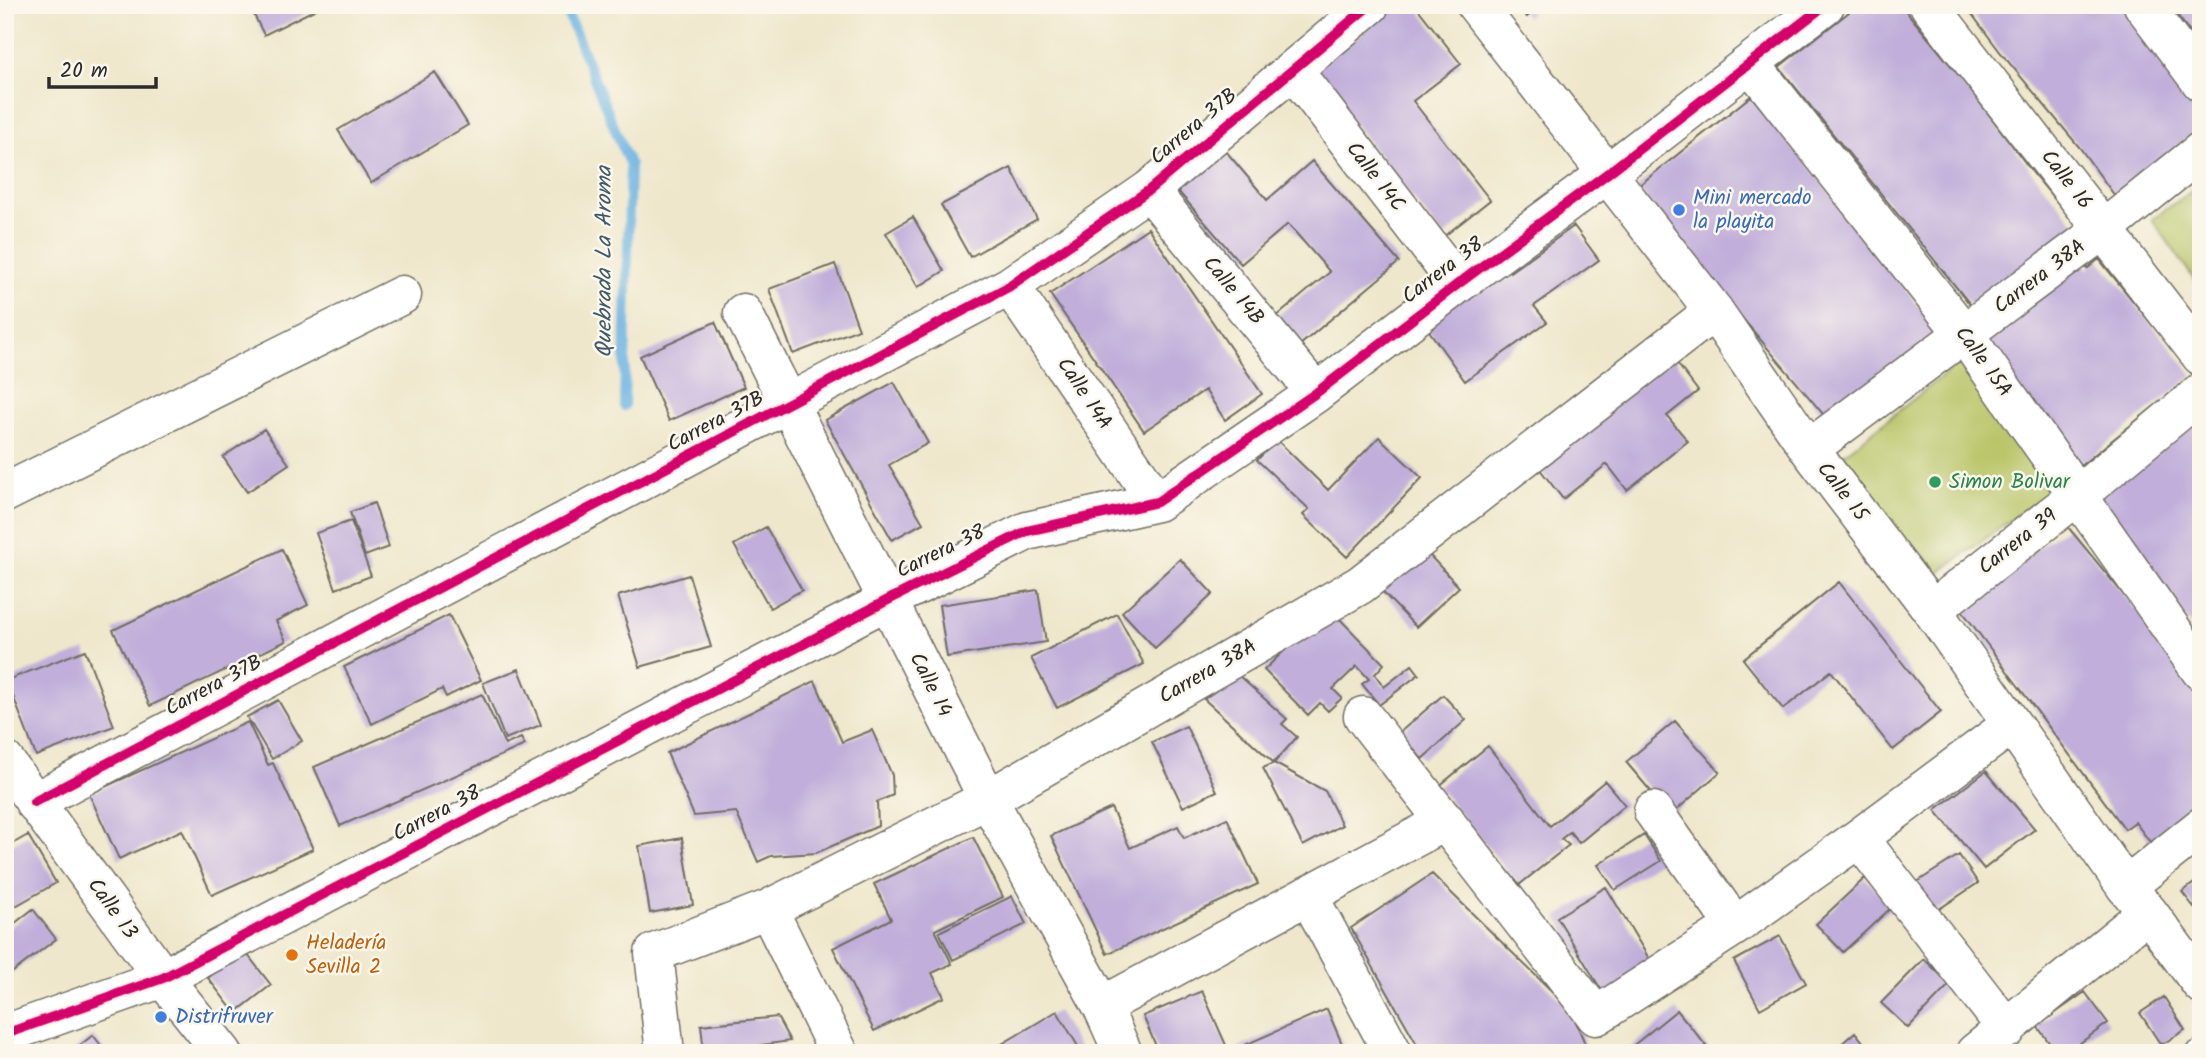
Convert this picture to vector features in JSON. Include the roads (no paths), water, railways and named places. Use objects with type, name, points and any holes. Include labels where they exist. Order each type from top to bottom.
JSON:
[{"type":"street","name":"Carrera 37B","points":[[34,802],[1010,286],[1149,190],[1370,5]]},
{"type":"street","name":"Calle 15","points":[[1476,5],[1714,311],[1809,449],[1932,610],[2011,725],[2201,984]]},
{"type":"street","name":"Calle 16","points":[[1929,5],[2201,356]]},
{"type":"street","points":[[2143,5],[2201,82]]},
{"type":"street","name":"Carrera 38","points":[[5,1034],[163,978],[888,600],[1027,531],[1157,502],[1316,393],[1608,173],[1750,63],[1810,10]]},
{"type":"street","name":"Calle 15A","points":[[1750,63],[1965,335],[2201,671]]},
{"type":"street","name":"Calle 14C","points":[[1293,71],[1458,284]]},
{"type":"street","name":"Carrera 38A","points":[[1809,449],[1965,335],[2201,151]]},
{"type":"street","name":"Calle 14B","points":[[1149,190],[1316,393]]},
{"type":"street","name":"Calle 14A","points":[[1010,286],[1157,502]]},
{"type":"street","points":[[5,493],[402,295]]},
{"type":"street","name":"Carrera 38A","points":[[665,1053],[654,953],[768,909],[988,799],[1360,585],[1714,311]]},
{"type":"street","name":"Calle 14","points":[[744,313],[988,799],[1102,1006],[1123,1053]]},
{"type":"street","name":"Carrera 39","points":[[1932,610],[2078,495],[2201,393]]},
{"type":"street","points":[[1363,716],[1596,1016],[1735,926],[2011,725]]},
{"type":"street","name":"Calle 13","points":[[5,761],[163,978],[223,1053]]},
{"type":"street","points":[[1653,811],[1735,926]]},
{"type":"street","points":[[1102,1006],[1446,821]]},
{"type":"street","points":[[1975,1053],[2007,1029],[2137,900],[2201,827]]},
{"type":"street","points":[[1859,838],[2007,1029]]},
{"type":"street","points":[[1308,895],[1393,1053]]},
{"type":"street","points":[[768,909],[839,1053]]},
{"type":"lane","points":[[2196,1053],[2201,1050]]},
{"type":"waterway","name":"Quebrada La Aroma","points":[[564,5],[630,166],[624,406]]},
{"type":"place","name":"Mini mercado la playita","points":[[1679,210]]},
{"type":"place","name":"Simon Bolivar","points":[[1935,482]]},
{"type":"place","name":"Heladería Sevilla 2","points":[[292,955]]},
{"type":"place","name":"Distrifruver","points":[[161,1017]]}]
